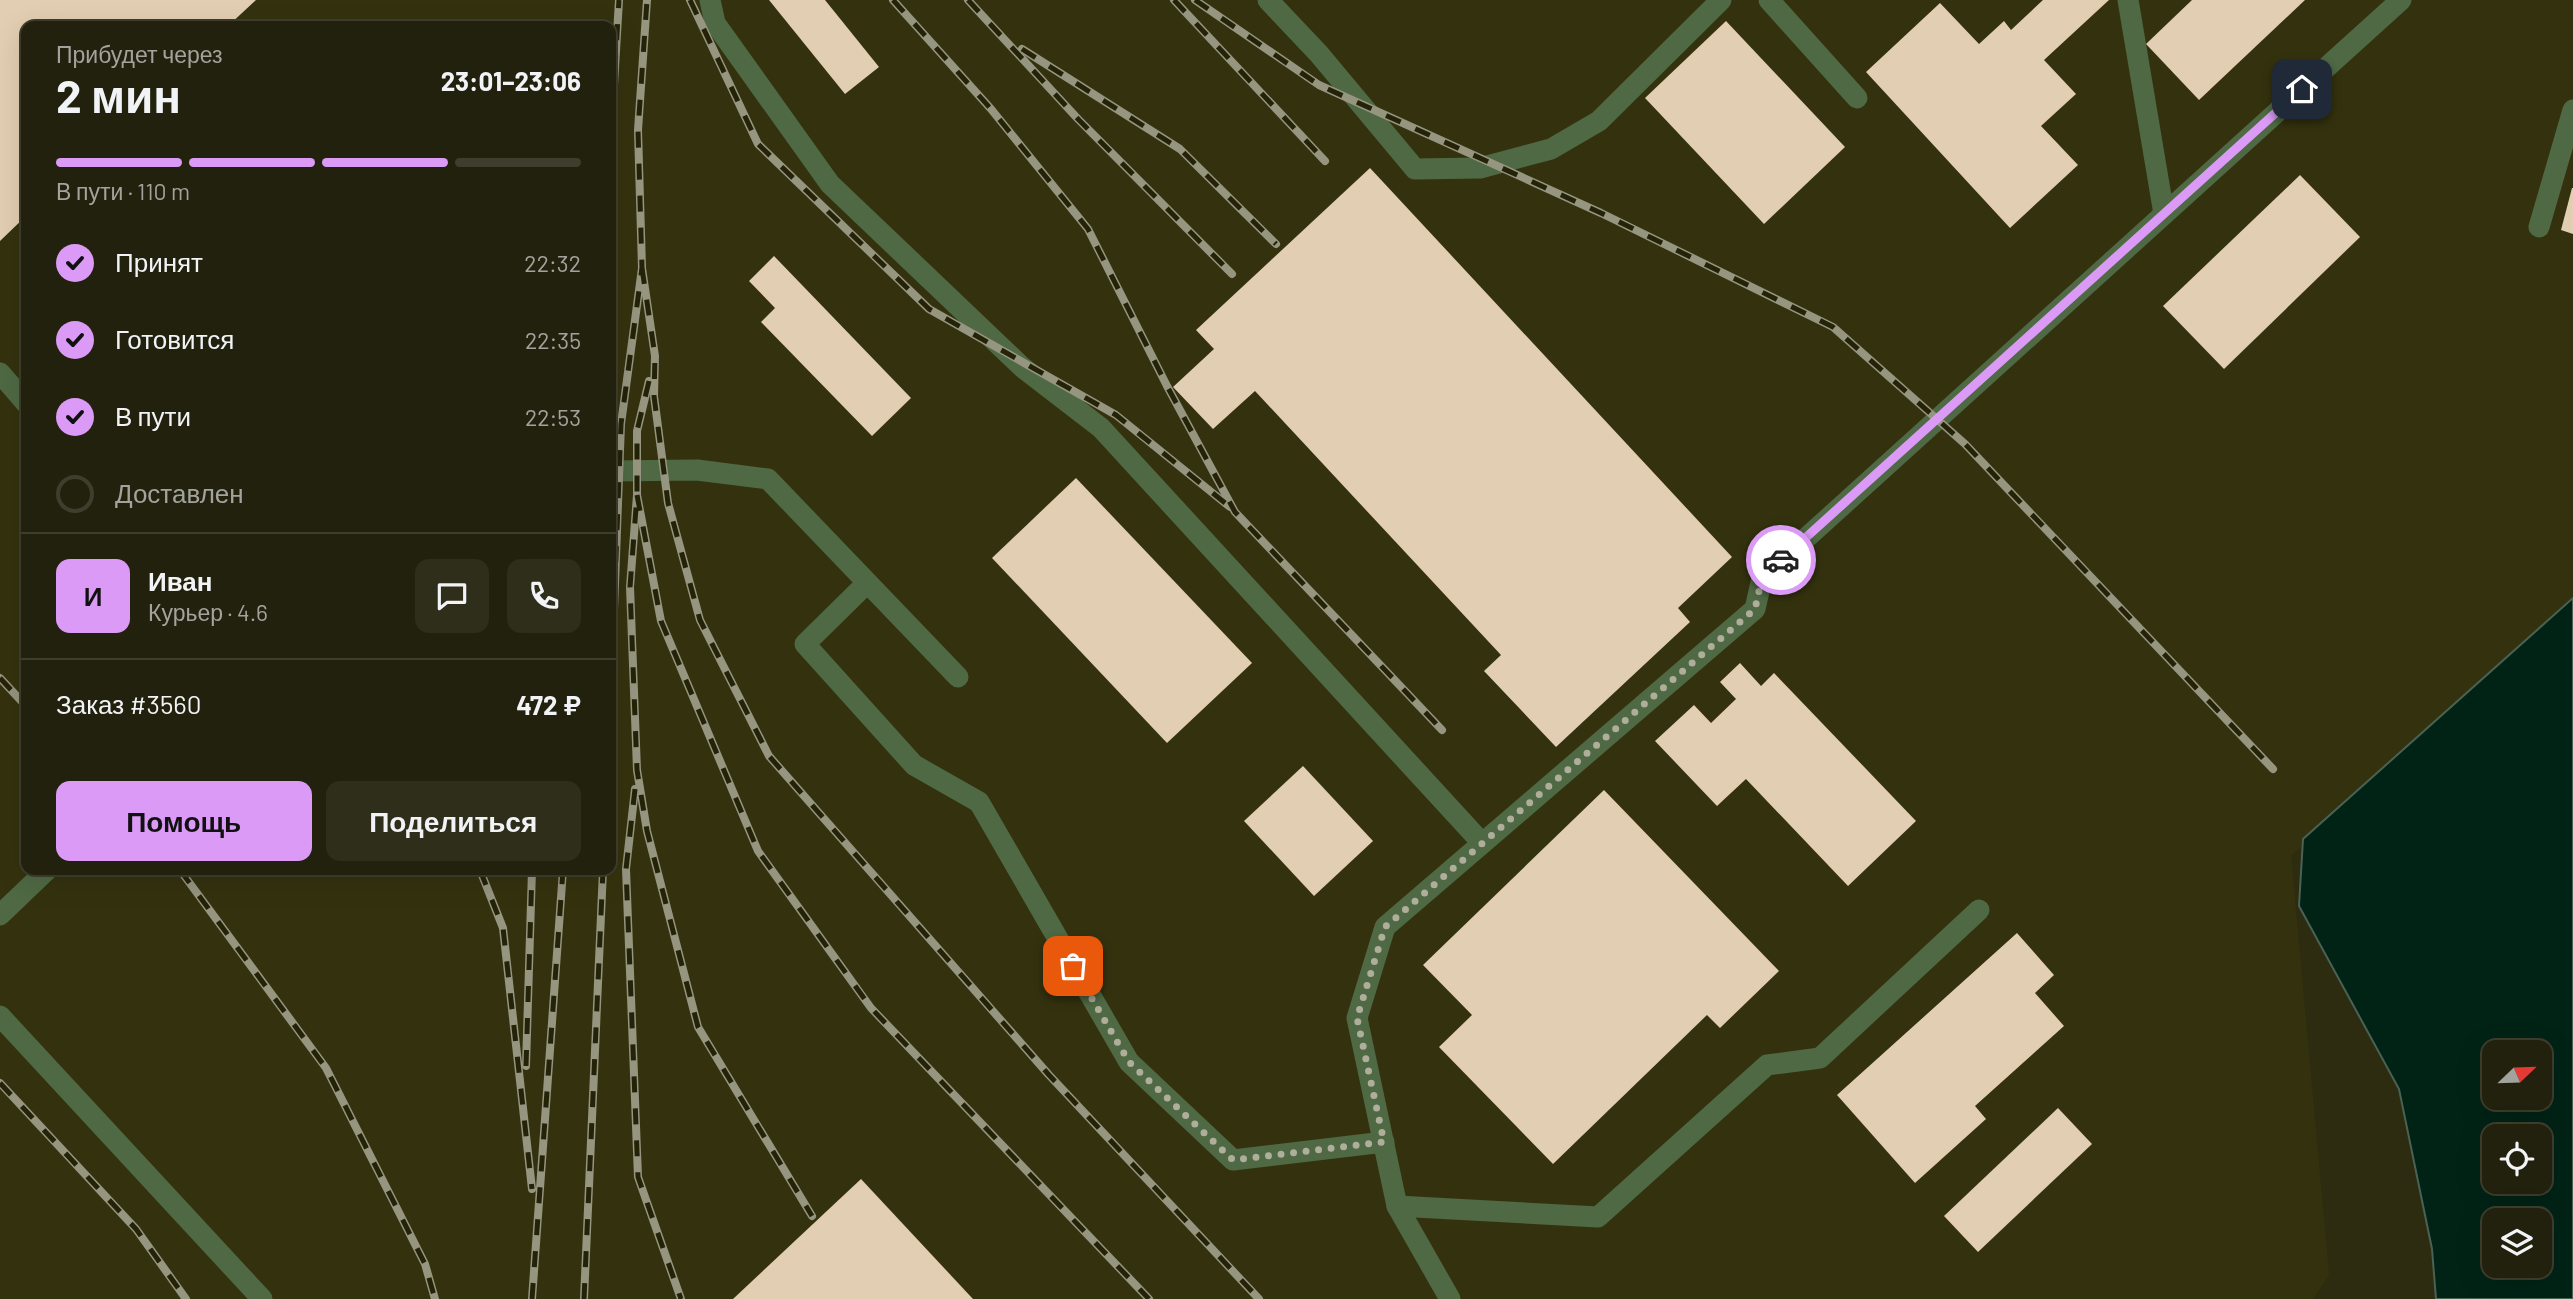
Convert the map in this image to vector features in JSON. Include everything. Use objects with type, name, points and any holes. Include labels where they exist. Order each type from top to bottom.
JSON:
[{"type":"lane","points":[[710,0],[715,23],[830,184],[1022,367],[1101,428],[1482,843]]},
{"type":"lane","points":[[1268,0],[1319,54],[1415,169],[1480,168],[1551,149],[1599,121],[1721,0]]},
{"type":"lane","points":[[1769,0],[1857,98]]},
{"type":"lane","points":[[2127,0],[2164,214]]},
{"type":"lane","points":[[1450,1299],[1397,1206],[1357,1018],[1385,927],[1755,609],[1762,578],[2401,0]]},
{"type":"lane","points":[[2539,227],[2573,110]]},
{"type":"lane","points":[[0,373],[21,397]]},
{"type":"lane","points":[[616,471],[697,470],[768,479],[958,677]]},
{"type":"lane","points":[[867,583],[805,644],[914,765],[979,802],[1129,1062],[1233,1160],[1384,1142]]},
{"type":"lane","points":[[0,915],[42,875]]},
{"type":"lane","points":[[1397,1206],[1598,1216],[1767,1065],[1820,1058],[1979,910]]},
{"type":"lane","points":[[0,1016],[262,1299]]},
{"type":"shaded area","points":[[0,0],[2573,0],[2573,597],[2291,856],[2329,1275],[2313,1299],[0,1299]]},
{"type":"shaded area","points":[[2573,598],[2573,1299],[2436,1299],[2432,1249],[2399,1089],[2299,906],[2303,839]]},
{"type":"building","points":[[0,0],[256,0],[233,21],[21,21],[21,221],[0,241]]},
{"type":"building","points":[[769,0],[825,0],[879,67],[845,94]]},
{"type":"building","points":[[2043,0],[2109,0],[2044,60],[2076,94],[2041,126],[2078,165],[2010,228],[1866,72],[1940,3],[1979,44],[2004,21],[2011,30]]},
{"type":"building","points":[[2192,0],[2305,0],[2199,100],[2146,44]]},
{"type":"building","points":[[1726,21],[1845,147],[1764,224],[1645,98]]},
{"type":"building","points":[[1370,168],[1732,557],[1678,608],[1690,622],[1556,747],[1484,671],[1501,655],[1255,391],[1213,429],[1173,387],[1214,349],[1196,330]]},
{"type":"building","points":[[2300,175],[2360,237],[2224,369],[2163,306]]},
{"type":"building","points":[[2573,188],[2573,234],[2561,230]]},
{"type":"building","points":[[774,256],[911,398],[872,436],[761,322],[775,308],[749,281]]},
{"type":"building","points":[[1076,478],[1252,663],[1167,743],[992,558]]},
{"type":"building","points":[[1740,663],[1761,686],[1774,673],[1916,821],[1848,886],[1746,779],[1717,806],[1655,741],[1694,705],[1711,723],[1736,699],[1720,682]]},
{"type":"building","points":[[1303,766],[1373,841],[1314,896],[1244,821]]},
{"type":"building","points":[[1604,790],[1779,971],[1720,1028],[1707,1015],[1553,1164],[1439,1047],[1472,1015],[1423,965]]},
{"type":"building","points":[[2017,933],[2054,975],[2035,993],[2064,1026],[1975,1106],[1986,1119],[1915,1183],[1837,1095]]},
{"type":"building","points":[[2058,1108],[2092,1144],[1978,1252],[1944,1216]]},
{"type":"building","points":[[861,1179],[973,1299],[733,1299]]},
{"type":"railway","points":[[616,51],[619,0]]},
{"type":"railway","points":[[616,557],[621,424],[642,268],[638,130],[647,0]]},
{"type":"railway","points":[[690,0],[758,144],[929,309],[1116,415],[1230,507]]},
{"type":"railway","points":[[893,0],[991,109],[1088,229],[1167,386],[1235,512],[1442,730]]},
{"type":"railway","points":[[968,0],[1078,119],[1232,274]]},
{"type":"railway","points":[[1174,0],[1325,161]]},
{"type":"railway","points":[[1195,0],[1319,85],[1601,213],[1833,327],[1965,444],[2273,769]]},
{"type":"railway","points":[[1022,49],[1180,149],[1276,244]]},
{"type":"railway","points":[[642,268],[655,356],[654,396],[668,503],[700,620],[769,756],[1049,1075],[1259,1299]]},
{"type":"railway","points":[[649,381],[637,431],[637,495],[630,587],[637,770],[647,831],[698,1027],[812,1216]]},
{"type":"railway","points":[[637,495],[661,621],[758,851],[871,1008],[1149,1299]]},
{"type":"railway","points":[[0,678],[21,701]]},
{"type":"railway","points":[[635,789],[626,869],[638,1177],[681,1299]]},
{"type":"railway","points":[[184,875],[326,1068],[425,1264],[435,1299]]},
{"type":"railway","points":[[482,875],[503,928],[532,1189]]},
{"type":"railway","points":[[526,1066],[532,875]]},
{"type":"railway","points":[[532,1299],[563,875]]},
{"type":"railway","points":[[584,1299],[603,875]]},
{"type":"railway","points":[[0,1083],[136,1229],[186,1299]]},
{"type":"way so far","points":[[1073,966],[1129,1062],[1233,1160],[1384,1142],[1357,1018],[1385,927],[1755,609],[1762,578],[1781,560]]},
{"type":"route","points":[[1781,560],[2302,89]]}]
